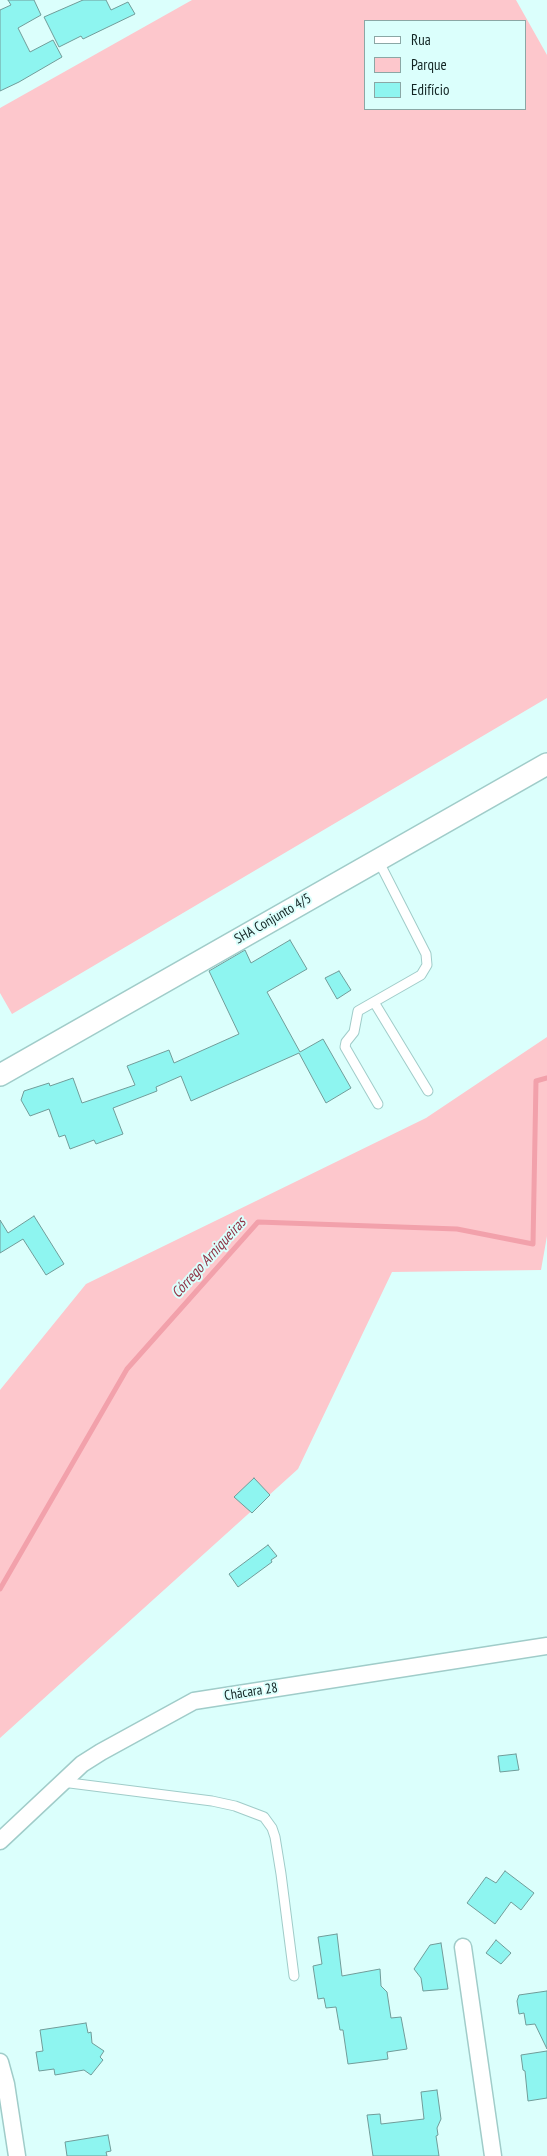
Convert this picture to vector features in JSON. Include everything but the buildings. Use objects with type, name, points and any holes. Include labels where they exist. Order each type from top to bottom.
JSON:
[{"type":"street","name":"SHA Conjunto 4/5","points":[[0,1074],[547,764]]},
{"type":"street","name":"Chácara 28","points":[[0,1840],[82,1764],[194,1701],[547,1646]]},
{"type":"street","points":[[462,1947],[494,2156]]},
{"type":"street","points":[[0,2062],[6,2084],[17,2156]]},
{"type":"lane","points":[[378,860],[426,954],[427,965],[421,975],[358,1011],[354,1032],[345,1047],[378,1104]]},
{"type":"lane","points":[[374,1002],[428,1091]]},
{"type":"lane","points":[[62,1782],[212,1802],[235,1806],[264,1817],[272,1828],[282,1874],[294,1976]]},
{"type":"green space","points":[[192,0],[516,0],[547,55],[547,698],[12,1014],[0,993],[0,108]]},
{"type":"green space","points":[[547,1037],[547,1236],[541,1270],[392,1272],[298,1469],[0,1738],[0,1390],[86,1284],[426,1118]]},
{"type":"waterway","name":"Córrego Arniqueiras","points":[[0,1589],[127,1369],[258,1222],[457,1229],[533,1244],[536,1081],[547,1078]]}]
